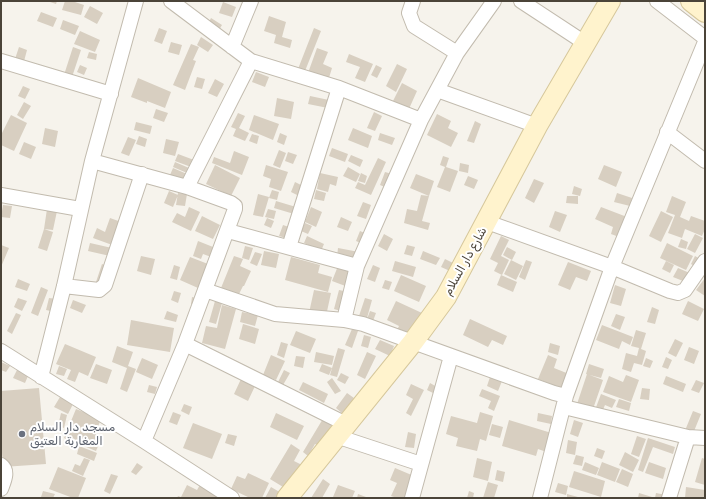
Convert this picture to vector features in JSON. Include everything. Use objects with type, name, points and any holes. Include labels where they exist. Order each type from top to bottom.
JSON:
[{"type":"street","points":[[41,377],[64,286],[80,209],[92,161],[136,1]]},
{"type":"street","points":[[171,1],[251,61],[339,88],[421,120]]},
{"type":"street","points":[[232,47],[251,1]]},
{"type":"street","points":[[413,1],[409,13],[414,26],[457,53]]},
{"type":"street","points":[[344,320],[357,266],[421,120],[457,53],[494,1]]},
{"type":"street","points":[[521,1],[585,43]]},
{"type":"street","name":"شارع دار السلام","points":[[287,498],[413,342],[446,297],[537,126],[610,1]]},
{"type":"street","points":[[657,1],[705,38]]},
{"type":"street","points":[[691,1],[705,12]]},
{"type":"street","points":[[540,498],[565,402],[612,267],[705,42]]},
{"type":"street","points":[[1,61],[111,94]]},
{"type":"street","points":[[187,187],[251,61]]},
{"type":"street","points":[[289,247],[339,88]]},
{"type":"street","points":[[437,90],[537,126]]},
{"type":"street","points":[[667,132],[705,161]]},
{"type":"street","points":[[92,161],[187,187],[231,203],[235,206],[228,230],[185,344],[144,441]]},
{"type":"street","points":[[64,286],[99,290],[105,285],[142,174]]},
{"type":"street","points":[[1,195],[80,209]]},
{"type":"street","points":[[487,222],[612,267],[678,293],[685,290],[705,261]]},
{"type":"street","points":[[228,230],[357,266]]},
{"type":"street","points":[[205,290],[275,314],[344,320],[363,324],[554,393],[565,402],[688,437],[705,438]]},
{"type":"street","points":[[185,344],[341,430],[421,464]]},
{"type":"street","points":[[1,352],[232,498]]},
{"type":"street","points":[[412,498],[451,356]]},
{"type":"street","points":[[669,498],[688,437]]},
{"type":"street","points":[[1,465],[6,472],[1,489]]},
{"type":"building","points":[[47,1],[57,1],[56,4]]},
{"type":"building","points":[[65,1],[72,1],[84,5],[81,15],[62,10]]},
{"type":"building","points":[[223,2],[236,7],[232,17],[219,13]]},
{"type":"building","points":[[90,6],[103,13],[97,24],[84,17]]},
{"type":"building","points":[[41,12],[57,18],[53,27],[37,21]]},
{"type":"building","points":[[269,16],[286,22],[282,37],[292,40],[290,48],[274,43],[276,35],[264,31]]},
{"type":"building","points":[[211,18],[222,25],[219,30],[208,24]]},
{"type":"building","points":[[63,20],[79,26],[75,35],[60,29]]},
{"type":"building","points":[[159,28],[167,31],[162,44],[154,41]]},
{"type":"building","points":[[314,28],[321,31],[305,71],[298,69]]},
{"type":"building","points":[[80,31],[100,40],[95,52],[74,44]]},
{"type":"building","points":[[201,37],[213,45],[208,52],[197,45]]},
{"type":"building","points":[[171,42],[182,45],[179,55],[168,52]]},
{"type":"building","points":[[191,44],[199,47],[193,60],[196,61],[185,90],[173,85]]},
{"type":"building","points":[[19,47],[27,50],[23,65],[14,62]]},
{"type":"building","points":[[73,47],[81,50],[71,80],[63,78]]},
{"type":"building","points":[[317,48],[328,52],[323,64],[332,68],[328,81],[308,73]]},
{"type":"building","points":[[89,52],[97,54],[96,60],[87,58]]},
{"type":"building","points":[[349,54],[373,64],[365,82],[355,78],[360,67],[346,62]]},
{"type":"building","points":[[397,64],[407,69],[396,92],[386,86]]},
{"type":"building","points":[[80,65],[87,68],[84,75],[77,72]]},
{"type":"building","points":[[376,65],[382,68],[377,78],[371,75]]},
{"type":"building","points":[[256,72],[269,77],[265,87],[252,82]]},
{"type":"building","points":[[197,77],[205,79],[202,89],[194,87]]},
{"type":"building","points":[[138,78],[171,92],[165,108],[131,97]]},
{"type":"building","points":[[215,79],[224,84],[217,97],[208,93]]},
{"type":"building","points":[[402,83],[417,91],[408,111],[392,103]]},
{"type":"building","points":[[23,86],[30,89],[25,99],[18,96]]},
{"type":"building","points":[[310,96],[329,100],[328,108],[308,104]]},
{"type":"building","points":[[277,98],[294,102],[291,119],[274,116]]},
{"type":"building","points":[[24,102],[31,106],[23,119],[17,115]]},
{"type":"building","points":[[156,109],[168,113],[164,122],[153,118]]},
{"type":"building","points":[[374,112],[382,116],[375,131],[367,128]]},
{"type":"building","points":[[238,113],[245,116],[239,128],[249,133],[245,141],[233,136],[236,129],[231,127]]},
{"type":"building","points":[[437,114],[451,121],[448,128],[458,133],[451,147],[427,135]]},
{"type":"building","points":[[11,115],[27,123],[14,151],[1,145],[1,135]]},
{"type":"building","points":[[254,115],[279,124],[273,140],[249,130]]},
{"type":"building","points":[[475,121],[481,124],[474,143],[467,141]]},
{"type":"building","points":[[136,122],[152,126],[150,134],[134,130]]},
{"type":"building","points":[[45,128],[58,131],[55,147],[42,144]]},
{"type":"building","points":[[353,128],[372,136],[368,148],[348,140]]},
{"type":"building","points":[[280,133],[287,136],[284,145],[277,142]]},
{"type":"building","points":[[380,133],[395,138],[392,145],[378,140]]},
{"type":"building","points":[[252,134],[259,136],[257,144],[249,141]]},
{"type":"building","points":[[139,136],[147,139],[145,147],[136,144]]},
{"type":"building","points":[[128,137],[136,140],[129,156],[121,153]]},
{"type":"building","points":[[166,139],[179,142],[175,156],[163,153]]},
{"type":"building","points":[[24,142],[36,147],[31,159],[19,154]]},
{"type":"building","points":[[332,148],[348,154],[345,162],[329,156]]},
{"type":"building","points":[[279,150],[286,153],[280,168],[273,165]]},
{"type":"building","points":[[234,151],[249,157],[242,175],[212,163],[214,157],[230,163]]},
{"type":"building","points":[[288,152],[297,155],[293,164],[285,161]]},
{"type":"building","points":[[178,154],[194,160],[191,167],[175,161]]},
{"type":"building","points":[[351,155],[363,160],[360,167],[348,161]]},
{"type":"building","points":[[443,156],[449,158],[446,167],[458,171],[450,192],[437,187],[445,167],[440,165]]},
{"type":"building","points":[[378,158],[386,162],[371,195],[355,188],[358,182],[365,185]]},
{"type":"building","points":[[175,162],[189,168],[187,173],[173,167]]},
{"type":"building","points":[[460,163],[469,165],[468,173],[459,171]]},
{"type":"building","points":[[215,165],[240,178],[231,196],[206,184]]},
{"type":"building","points":[[266,165],[288,172],[281,191],[269,187],[271,179],[263,176]]},
{"type":"building","points":[[604,165],[622,172],[616,187],[598,179]]},
{"type":"building","points":[[348,167],[360,174],[356,182],[343,176]]},
{"type":"building","points":[[173,168],[187,174],[184,181],[170,175]]},
{"type":"building","points":[[385,172],[392,174],[387,188],[380,185]]},
{"type":"building","points":[[320,173],[338,177],[336,186],[330,184],[328,192],[317,189]]},
{"type":"building","points":[[361,173],[367,176],[365,183],[358,181]]},
{"type":"building","points":[[416,174],[434,181],[429,196],[410,188]]},
{"type":"building","points":[[468,176],[478,180],[474,189],[464,185]]},
{"type":"building","points":[[534,179],[544,183],[534,203],[525,198]]},
{"type":"building","points":[[295,182],[303,186],[299,196],[291,192]]},
{"type":"building","points":[[574,186],[582,189],[580,196],[572,194]]},
{"type":"building","points":[[272,190],[279,192],[277,200],[269,198]]},
{"type":"building","points":[[316,190],[326,193],[324,201],[314,199]]},
{"type":"building","points":[[169,191],[178,195],[173,207],[164,203]]},
{"type":"building","points":[[178,193],[187,194],[185,206],[176,205]]},
{"type":"building","points":[[617,193],[632,198],[630,206],[614,202]]},
{"type":"building","points":[[258,194],[269,197],[263,217],[253,215]]},
{"type":"building","points":[[421,195],[429,196],[422,221],[430,223],[428,230],[404,223],[407,209],[417,211]]},
{"type":"building","points":[[567,196],[578,196],[578,204],[566,203]]},
{"type":"building","points":[[672,196],[686,202],[680,217],[689,221],[691,216],[705,221],[705,229],[702,236],[685,229],[682,238],[668,233],[675,215],[666,212]]},
{"type":"building","points":[[276,201],[296,207],[294,214],[274,208]]},
{"type":"building","points":[[363,202],[371,205],[366,219],[357,216]]},
{"type":"building","points":[[3,205],[12,206],[10,218],[1,217]]},
{"type":"building","points":[[189,207],[200,212],[191,231],[172,222],[177,213],[185,217]]},
{"type":"building","points":[[311,207],[322,212],[316,227],[305,222]]},
{"type":"building","points":[[601,207],[627,217],[619,237],[611,234],[613,227],[595,219]]},
{"type":"building","points":[[47,209],[57,211],[53,230],[44,229]]},
{"type":"building","points":[[268,209],[276,211],[274,219],[265,217]]},
{"type":"building","points":[[555,211],[567,215],[560,232],[549,227]]},
{"type":"building","points":[[661,211],[673,217],[661,242],[649,236]]},
{"type":"building","points":[[202,216],[220,225],[213,239],[195,231]]},
{"type":"building","points":[[341,217],[352,222],[348,231],[337,227]]},
{"type":"building","points":[[110,218],[124,223],[115,246],[93,238],[97,228],[105,232]]},
{"type":"building","points":[[267,218],[274,221],[271,228],[264,225]]},
{"type":"building","points":[[305,223],[312,226],[308,234],[301,231]]},
{"type":"building","points":[[283,225],[289,227],[286,238],[279,236]]},
{"type":"building","points":[[44,229],[53,232],[47,251],[38,248]]},
{"type":"building","points":[[360,231],[367,234],[363,244],[356,241]]},
{"type":"building","points":[[384,234],[393,239],[387,251],[378,246]]},
{"type":"building","points":[[695,234],[703,238],[695,253],[687,249]]},
{"type":"building","points":[[307,236],[324,244],[321,251],[304,243]]},
{"type":"building","points":[[501,236],[509,240],[501,256],[509,260],[502,275],[494,271],[498,263],[490,259]]},
{"type":"building","points":[[681,239],[688,242],[686,249],[678,247]]},
{"type":"building","points":[[198,241],[218,249],[214,258],[203,254],[201,259],[193,256]]},
{"type":"building","points":[[90,243],[112,248],[110,256],[88,251]]},
{"type":"building","points":[[667,243],[693,256],[686,270],[660,258]]},
{"type":"building","points":[[1,245],[9,248],[1,267]]},
{"type":"building","points":[[407,245],[415,247],[412,256],[404,254]]},
{"type":"building","points":[[245,246],[253,248],[249,260],[242,258]]},
{"type":"building","points":[[507,247],[516,252],[512,260],[503,255]]},
{"type":"building","points":[[338,248],[359,252],[358,260],[337,257]]},
{"type":"building","points":[[264,251],[279,254],[276,268],[261,265]]},
{"type":"building","points":[[423,251],[440,258],[436,265],[420,259]]},
{"type":"building","points":[[255,252],[262,254],[257,266],[250,263]]},
{"type":"building","points":[[141,256],[155,259],[151,275],[137,271]]},
{"type":"building","points":[[234,256],[243,259],[240,266],[251,271],[238,296],[221,288]]},
{"type":"building","points":[[695,256],[702,260],[697,268],[691,264]]},
{"type":"building","points":[[190,257],[208,264],[198,288],[180,280]]},
{"type":"building","points":[[291,257],[320,265],[318,273],[332,277],[328,292],[285,280]]},
{"type":"building","points":[[445,259],[453,263],[450,271],[441,267]]},
{"type":"building","points":[[511,260],[523,266],[516,280],[504,274]]},
{"type":"building","points":[[526,260],[532,262],[525,280],[519,277]]},
{"type":"building","points":[[395,261],[416,267],[413,277],[392,271]]},
{"type":"building","points":[[666,261],[674,265],[670,273],[662,269]]},
{"type":"building","points":[[568,262],[591,271],[587,281],[576,277],[570,290],[558,285]]},
{"type":"building","points":[[102,264],[110,267],[104,285],[96,282]]},
{"type":"building","points":[[174,265],[180,267],[177,280],[170,278]]},
{"type":"building","points":[[373,265],[380,268],[375,282],[367,279]]},
{"type":"building","points":[[338,266],[354,272],[348,287],[332,281]]},
{"type":"building","points":[[678,268],[692,274],[688,283],[673,277]]},
{"type":"building","points":[[401,275],[426,286],[419,302],[394,291]]},
{"type":"building","points":[[501,275],[517,282],[513,292],[497,285]]},
{"type":"building","points":[[705,278],[705,296],[696,290]]},
{"type":"building","points":[[18,279],[30,284],[27,291],[15,287]]},
{"type":"building","points":[[385,280],[392,282],[389,290],[382,288]]},
{"type":"building","points":[[615,285],[626,289],[621,306],[610,303]]},
{"type":"building","points":[[41,287],[48,290],[38,316],[31,313]]},
{"type":"building","points":[[314,290],[331,293],[326,316],[309,313]]},
{"type":"building","points":[[339,290],[349,292],[344,312],[334,309]]},
{"type":"building","points":[[174,291],[181,293],[178,303],[171,300]]},
{"type":"building","points":[[192,297],[200,299],[199,306],[191,304]]},
{"type":"building","points":[[18,298],[27,301],[22,311],[14,307]]},
{"type":"building","points":[[49,298],[57,299],[55,312],[46,310]]},
{"type":"building","points":[[365,298],[372,300],[367,318],[359,316]]},
{"type":"building","points":[[73,300],[86,305],[82,313],[70,308]]},
{"type":"building","points":[[215,301],[222,303],[216,324],[209,322]]},
{"type":"building","points":[[396,301],[422,313],[410,338],[396,332],[399,326],[387,320]]},
{"type":"building","points":[[688,301],[704,309],[698,321],[682,314]]},
{"type":"building","points":[[222,305],[236,309],[225,349],[202,343],[206,326],[217,328]]},
{"type":"building","points":[[652,307],[659,310],[655,324],[647,322]]},
{"type":"building","points":[[167,311],[178,315],[176,322],[164,319]]},
{"type":"building","points":[[370,311],[376,313],[373,321],[367,319]]},
{"type":"building","points":[[242,312],[258,315],[255,326],[240,322]]},
{"type":"building","points":[[16,313],[21,315],[12,334],[7,331]]},
{"type":"building","points":[[616,314],[625,317],[620,330],[611,326]]},
{"type":"building","points":[[470,319],[507,336],[503,345],[492,340],[488,347],[463,335]]},
{"type":"building","points":[[131,320],[174,328],[170,352],[127,345]]},
{"type":"building","points":[[243,324],[259,329],[255,344],[239,339]]},
{"type":"building","points":[[602,325],[633,337],[630,345],[622,341],[619,349],[596,340]]},
{"type":"building","points":[[352,329],[358,331],[352,348],[345,345]]},
{"type":"building","points":[[636,330],[646,333],[641,349],[646,351],[642,365],[634,363],[631,372],[622,369],[626,353],[637,356],[639,348],[631,346]]},
{"type":"building","points":[[296,331],[316,339],[310,353],[290,345]]},
{"type":"building","points":[[364,335],[371,337],[368,348],[361,346]]},
{"type":"building","points":[[675,339],[683,343],[676,357],[668,353]]},
{"type":"building","points":[[380,340],[394,346],[390,356],[375,349]]},
{"type":"building","points":[[281,342],[288,344],[284,358],[277,355]]},
{"type":"building","points":[[550,343],[560,346],[558,355],[548,352]]},
{"type":"building","points":[[65,344],[96,357],[88,376],[79,372],[75,382],[67,379],[71,370],[56,364]]},
{"type":"building","points":[[117,346],[133,352],[128,366],[136,369],[127,392],[120,389],[127,368],[112,362]]},
{"type":"building","points":[[689,347],[699,351],[694,364],[684,360]]},
{"type":"building","points":[[338,348],[345,350],[337,377],[330,375]]},
{"type":"building","points":[[316,352],[334,356],[332,365],[314,362]]},
{"type":"building","points":[[367,352],[376,356],[365,379],[357,375]]},
{"type":"building","points":[[271,355],[285,361],[276,380],[263,375]]},
{"type":"building","points":[[548,355],[557,359],[554,368],[569,374],[563,389],[538,379]]},
{"type":"building","points":[[296,356],[305,357],[303,368],[294,366]]},
{"type":"building","points":[[666,357],[672,360],[668,369],[662,367]]},
{"type":"building","points":[[142,358],[158,365],[152,379],[136,372]]},
{"type":"building","points":[[646,358],[653,361],[650,368],[643,366]]},
{"type":"building","points":[[1,362],[10,366],[6,372],[1,370]]},
{"type":"building","points":[[96,364],[112,370],[107,384],[90,378]]},
{"type":"building","points":[[322,364],[332,368],[329,375],[319,371]]},
{"type":"building","points":[[589,364],[604,369],[601,378],[586,374]]},
{"type":"building","points":[[59,366],[67,369],[64,376],[56,374]]},
{"type":"building","points":[[17,370],[28,376],[25,383],[13,378]]},
{"type":"building","points":[[284,370],[290,373],[283,385],[278,382]]},
{"type":"building","points":[[341,373],[349,377],[345,384],[337,380]]},
{"type":"building","points":[[587,374],[603,380],[593,409],[577,404]]},
{"type":"building","points":[[626,375],[639,380],[631,402],[603,392],[609,376],[623,382]]},
{"type":"building","points":[[666,376],[686,384],[683,392],[663,384]]},
{"type":"building","points":[[490,377],[502,381],[498,391],[487,386]]},
{"type":"building","points":[[332,378],[341,391],[335,394],[327,382]]},
{"type":"building","points":[[241,379],[255,386],[248,401],[234,394]]},
{"type":"building","points":[[696,380],[704,383],[699,393],[691,390]]},
{"type":"building","points":[[303,382],[328,394],[324,403],[299,390]]},
{"type":"building","points":[[430,383],[444,391],[441,397],[427,390]]},
{"type":"building","points":[[411,384],[424,390],[411,416],[406,413],[413,399],[406,395]]},
{"type":"building","points":[[149,385],[157,387],[155,394],[147,392]]},
{"type":"building","points":[[39,388],[46,464],[3,467],[1,439],[1,391]]},
{"type":"building","points":[[642,388],[650,389],[649,400],[640,399]]},
{"type":"building","points":[[482,389],[500,396],[494,411],[488,408],[491,401],[479,396]]},
{"type":"building","points":[[347,393],[354,398],[343,414],[336,408]]},
{"type":"building","points":[[601,394],[616,400],[612,408],[605,405],[602,412],[595,410]]},
{"type":"building","points":[[307,396],[323,404],[320,409],[305,401]]},
{"type":"building","points":[[60,397],[73,404],[68,414],[54,407]]},
{"type":"building","points":[[619,399],[631,403],[629,411],[616,407]]},
{"type":"building","points":[[184,404],[192,407],[189,415],[181,411]]},
{"type":"building","points":[[76,409],[101,419],[95,434],[102,437],[96,451],[64,438]]},
{"type":"building","points":[[693,411],[701,414],[692,436],[684,433]]},
{"type":"building","points":[[173,412],[181,415],[177,425],[169,422]]},
{"type":"building","points":[[480,412],[493,416],[486,441],[480,439],[477,451],[456,446],[458,438],[446,434],[451,416],[477,423]]},
{"type":"building","points":[[61,413],[67,415],[64,428],[58,426]]},
{"type":"building","points":[[276,413],[304,426],[297,440],[270,427]]},
{"type":"building","points":[[538,413],[552,416],[551,424],[537,421]]},
{"type":"building","points":[[324,417],[337,425],[320,446],[315,444],[308,456],[303,452]]},
{"type":"building","points":[[509,420],[558,435],[552,454],[538,449],[536,456],[502,446]]},
{"type":"building","points":[[574,420],[583,423],[578,437],[570,434]]},
{"type":"building","points":[[193,423],[222,434],[212,459],[183,448]]},
{"type":"building","points":[[492,424],[503,427],[500,438],[489,435]]},
{"type":"building","points":[[408,432],[416,434],[414,448],[405,447]]},
{"type":"building","points":[[228,434],[237,436],[234,446],[225,443]]},
{"type":"building","points":[[637,436],[646,439],[639,457],[631,454]]},
{"type":"building","points":[[648,438],[675,447],[673,454],[653,447],[643,472],[638,470]]},
{"type":"building","points":[[568,440],[577,442],[575,455],[566,453]]},
{"type":"building","points":[[291,444],[300,450],[294,461],[302,465],[288,490],[270,479]]},
{"type":"building","points":[[79,446],[97,453],[94,461],[77,454]]},
{"type":"building","points":[[597,448],[605,451],[602,459],[594,456]]},
{"type":"building","points":[[625,452],[639,460],[633,472],[619,465]]},
{"type":"building","points":[[576,455],[584,457],[582,466],[573,464]]},
{"type":"building","points":[[84,458],[90,460],[83,476],[72,471],[75,464],[80,466]]},
{"type":"building","points":[[477,458],[492,462],[488,481],[473,477]]},
{"type":"building","points":[[702,458],[705,459],[705,485],[695,482]]},
{"type":"building","points":[[585,462],[599,468],[596,475],[582,470]]},
{"type":"building","points":[[602,462],[620,469],[615,482],[597,475]]},
{"type":"building","points":[[649,462],[666,468],[663,479],[645,473]]},
{"type":"building","points":[[137,463],[143,467],[136,475],[131,472]]},
{"type":"building","points":[[58,467],[86,478],[78,498],[73,498],[49,489]]},
{"type":"building","points":[[395,468],[421,479],[413,498],[397,498],[391,496],[397,483],[390,480]]},
{"type":"building","points":[[622,469],[633,474],[628,487],[616,482]]},
{"type":"building","points":[[497,470],[505,472],[503,482],[495,480]]},
{"type":"building","points":[[574,471],[605,481],[601,497],[569,487]]},
{"type":"building","points":[[248,473],[269,483],[262,498],[250,498],[231,489],[237,476],[245,479]]},
{"type":"building","points":[[111,474],[118,476],[110,494],[104,491]]},
{"type":"building","points":[[323,479],[330,484],[322,498],[311,498]]},
{"type":"building","points":[[488,482],[498,485],[494,498],[483,498]]},
{"type":"building","points":[[201,483],[228,498],[177,498],[178,496],[181,497],[187,485],[197,490]]},
{"type":"building","points":[[558,483],[568,486],[566,495],[555,492]]},
{"type":"building","points":[[338,485],[355,491],[352,498],[333,497]]},
{"type":"building","points":[[271,487],[283,494],[281,498],[265,498]]},
{"type":"building","points":[[686,487],[705,490],[705,498],[685,498]]},
{"type":"building","points":[[43,491],[55,494],[53,498],[41,497]]},
{"type":"building","points":[[469,491],[474,493],[473,498],[467,498]]},
{"type":"building","points":[[639,493],[652,497],[652,498],[638,498]]},
{"type":"building","points":[[656,493],[666,495],[665,498],[655,498]]},
{"type":"building","points":[[358,494],[366,497],[357,498]]},
{"type":"building","points":[[567,494],[578,497],[567,498]]},
{"type":"place","name":"مسجد دار السلام المغاربة العتيق","points":[[22,434]]}]
